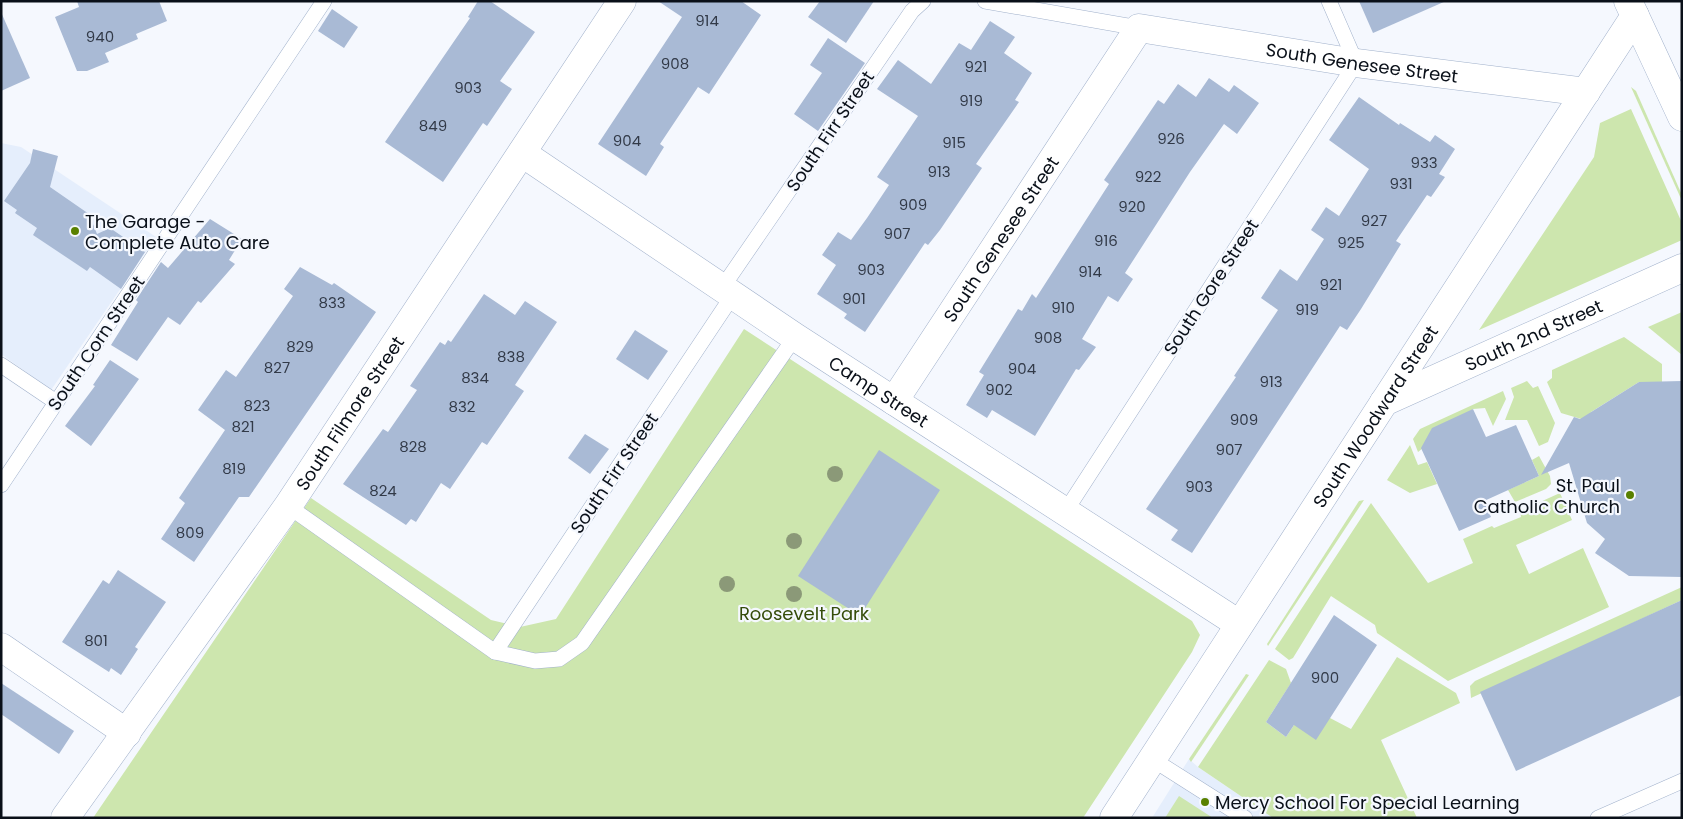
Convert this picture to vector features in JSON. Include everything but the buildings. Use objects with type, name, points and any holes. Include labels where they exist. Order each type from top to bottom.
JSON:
[{"type":"street","name":"South Filmore Street","points":[[66,818],[288,506],[622,1]]},
{"type":"street","name":"South Woodward Street","points":[[1114,818],[1586,92],[1632,8]]},
{"type":"street","points":[[1632,8],[1682,117]]},
{"type":"street","name":"South Genesee Street","points":[[894,401],[1139,28],[1356,63],[1586,92]]},
{"type":"street","name":"Camp Street","points":[[522,152],[795,337],[1239,624]]},
{"type":"street","name":"South 2nd Street","points":[[1384,402],[1682,268]]},
{"type":"street","points":[[1,647],[126,733]]},
{"type":"lane","name":"South Corn Street","points":[[1,485],[324,1]]},
{"type":"lane","name":"South Firr Street","points":[[495,652],[912,11],[923,1]]},
{"type":"lane","name":"South Genesee Street","points":[[985,1],[1055,7],[1139,28]]},
{"type":"lane","points":[[1329,1],[1356,63]]},
{"type":"lane","name":"South Gore Street","points":[[1065,512],[1356,63]]},
{"type":"lane","points":[[288,506],[495,652],[535,661],[558,660],[582,643],[795,337]]},
{"type":"lane","points":[[1,365],[56,402]]},
{"type":"lane","points":[[1152,758],[1245,818]]},
{"type":"lane","points":[[1598,818],[1680,787]]},
{"type":"shaded area","points":[[1,143],[21,147],[156,237],[51,390],[1,354]]},
{"type":"shaded area","name":"Mercy School For Special Learning","points":[[1189,759],[1198,767],[1273,818],[1152,818]]},
{"type":"green space","points":[[1631,87],[1636,91],[1682,195],[1682,201]]},
{"type":"green space","points":[[1631,109],[1682,223],[1682,240],[1479,330],[1594,157],[1600,123]]},
{"type":"green space","points":[[1682,312],[1682,355],[1648,327]]},
{"type":"green space","name":"Roosevelt Park","points":[[744,329],[1192,621],[1200,635],[1192,652],[1083,818],[93,818],[311,498],[491,620],[520,627],[556,619]]},
{"type":"green space","points":[[1624,337],[1662,364],[1662,382],[1639,382],[1591,412],[1588,421],[1561,413],[1547,382],[1552,378],[1552,370]]},
{"type":"green space","points":[[1527,381],[1533,388],[1538,386],[1555,423],[1548,442],[1539,446],[1527,420],[1505,420],[1514,397],[1511,388]]},
{"type":"green space","points":[[1503,391],[1506,399],[1493,426],[1485,408],[1473,409],[1418,452],[1413,439],[1420,429]]},
{"type":"green space","points":[[1410,445],[1418,465],[1427,462],[1437,484],[1410,493],[1387,480]]},
{"type":"green space","points":[[1539,456],[1550,476],[1551,484],[1546,489],[1515,502],[1508,490],[1539,476],[1532,460]]},
{"type":"green space","points":[[1560,493],[1572,520],[1516,545],[1529,574],[1583,548],[1609,607],[1448,681],[1377,633],[1375,625],[1331,596],[1293,658],[1289,660],[1275,649],[1371,503],[1428,583],[1473,563],[1463,539],[1492,526],[1494,528],[1521,517],[1520,511]]},
{"type":"green space","points":[[1364,500],[1268,646],[1267,644],[1359,501]]},
{"type":"green space","points":[[1682,587],[1682,600],[1471,698],[1470,686],[1475,681]]},
{"type":"green space","points":[[1397,657],[1456,693],[1460,703],[1381,740],[1417,818],[1273,818],[1198,767],[1269,660],[1286,669],[1291,683],[1266,722],[1286,737],[1294,725],[1330,718],[1351,729]]},
{"type":"green space","points":[[1246,674],[1249,675],[1191,762],[1189,759]]},
{"type":"green space","points":[[1179,796],[1213,818],[1165,818]]},
{"type":"place","name":"The Garage - Complete Auto Care","points":[[75,231]]},
{"type":"place","name":"St. Paul Catholic Church","points":[[1630,495]]},
{"type":"place","name":"Mercy School For Special Learning","points":[[1205,802]]}]
